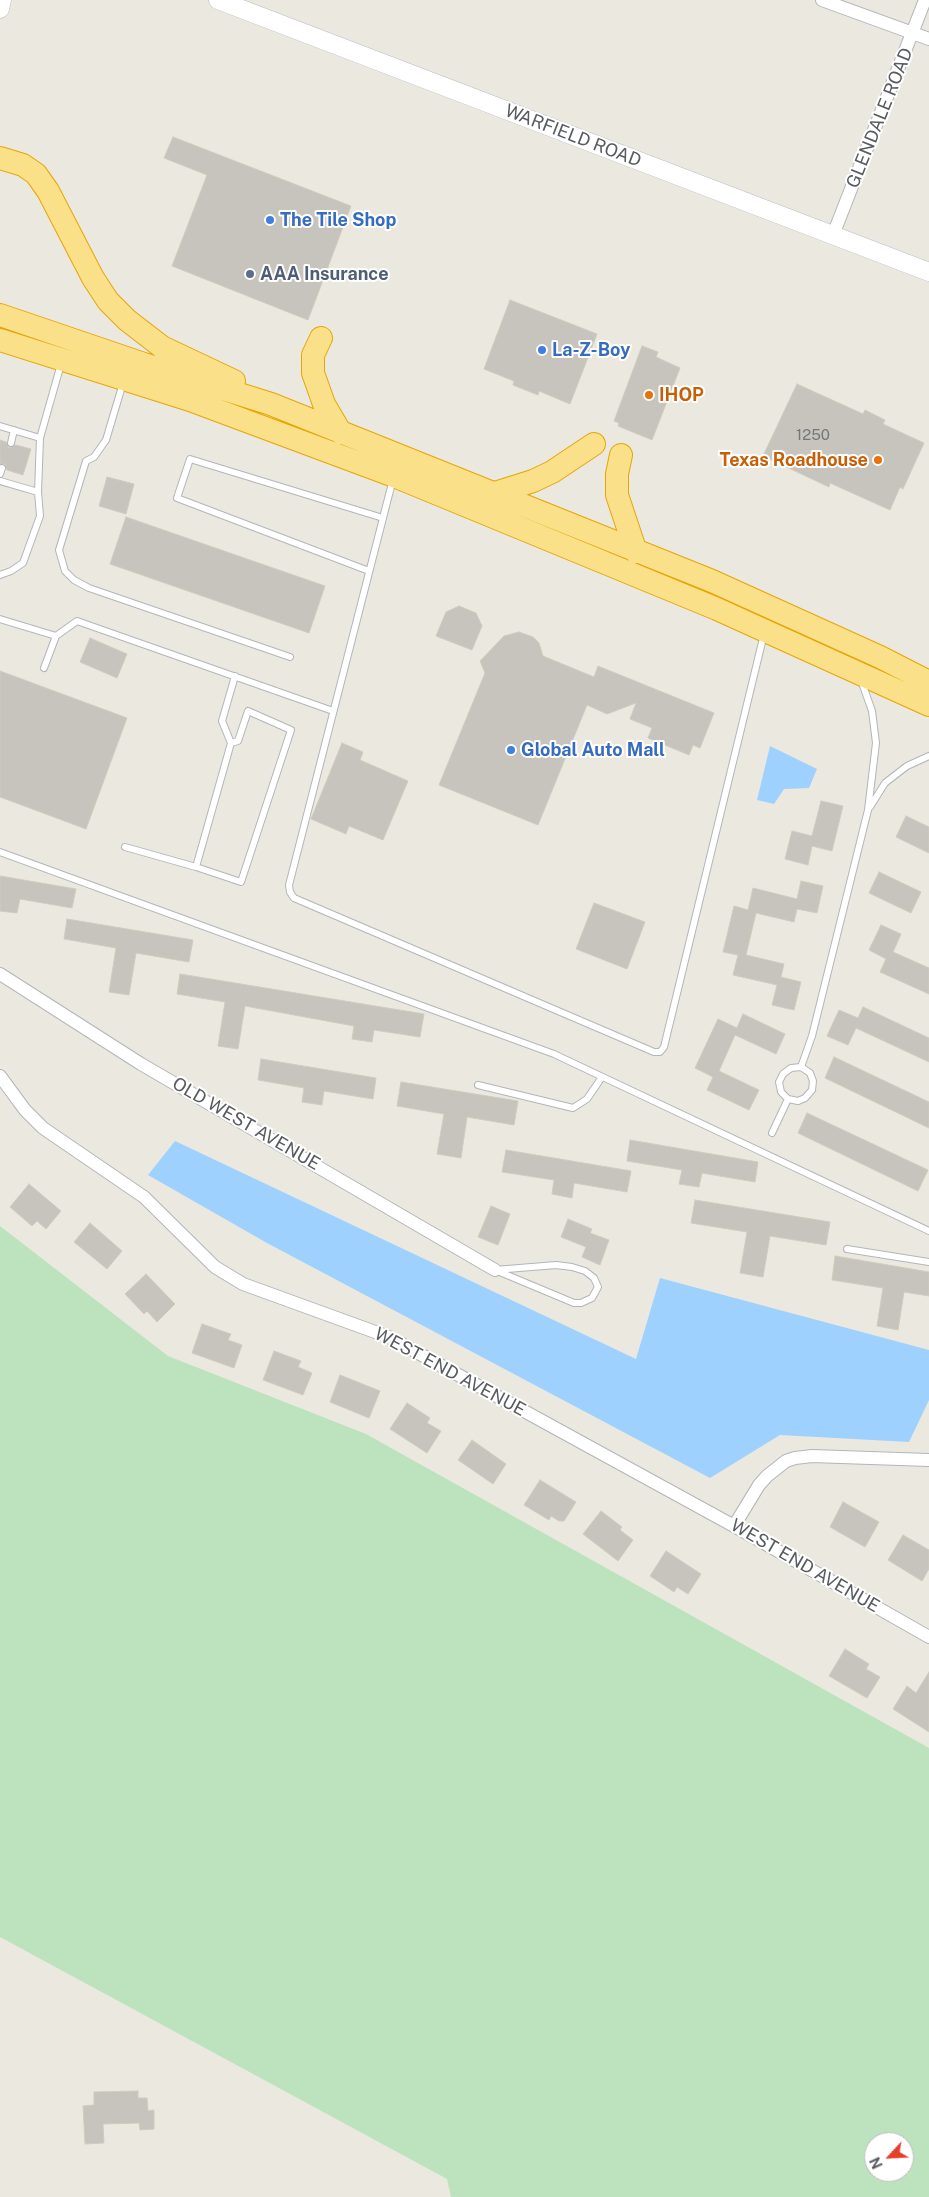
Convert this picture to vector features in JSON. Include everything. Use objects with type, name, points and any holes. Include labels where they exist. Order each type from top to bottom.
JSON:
[{"type":"highway","points":[[3,156],[36,174],[48,191],[93,278],[108,301],[127,320],[162,347],[235,382],[271,404]]},
{"type":"highway","points":[[0,315],[144,364],[271,404],[712,581],[880,657],[929,682]]},
{"type":"highway","points":[[321,338],[313,355],[313,373],[324,404],[341,433]]},
{"type":"highway","points":[[0,340],[190,400],[394,476],[765,630],[929,705]]},
{"type":"highway","points":[[494,493],[533,481],[558,468],[594,444]]},
{"type":"highway","points":[[621,456],[617,495],[636,552]]},
{"type":"street","points":[[0,9],[2,0]]},
{"type":"street","name":"WARFIELD ROAD","points":[[218,0],[929,272]]},
{"type":"street","points":[[822,0],[929,39]]},
{"type":"street","name":"GLENDALE ROAD","points":[[832,235],[914,34],[925,0]]},
{"type":"street","name":"OLD WEST AVENUE","points":[[0,974],[141,1064],[495,1270]]},
{"type":"street","name":"WEST END AVENUE","points":[[0,1076],[25,1110],[44,1128],[144,1197],[215,1267],[243,1284],[389,1337],[734,1526],[929,1637]]},
{"type":"street","points":[[734,1526],[759,1485],[786,1461],[812,1456],[929,1460]]},
{"type":"lane","points":[[0,575],[11,571],[23,563],[40,516],[38,492],[40,438],[62,360]]},
{"type":"lane","points":[[124,380],[106,440],[94,457],[86,461],[58,550],[65,571],[74,580],[89,588],[290,657]]},
{"type":"lane","points":[[0,426],[40,438]]},
{"type":"lane","points":[[11,442],[14,430]]},
{"type":"lane","points":[[369,571],[177,498],[190,459],[383,518]]},
{"type":"lane","points":[[394,476],[289,885],[290,892],[294,898],[645,1048],[660,1052],[664,1047],[765,630]]},
{"type":"lane","points":[[0,481],[38,492]]},
{"type":"lane","points":[[0,619],[56,636]]},
{"type":"lane","points":[[44,668],[56,636],[77,621],[333,711]]},
{"type":"lane","points":[[802,1067],[812,1036],[868,810],[876,743],[872,711],[858,672]]},
{"type":"lane","points":[[196,867],[230,743],[222,721],[235,676]]},
{"type":"lane","points":[[125,847],[241,882],[291,730],[248,711],[238,741],[230,743]]},
{"type":"lane","points":[[868,810],[885,783],[906,766],[929,756]]},
{"type":"lane","points":[[0,852],[554,1054],[929,1231]]},
{"type":"lane","points":[[802,1067],[810,1073],[813,1081],[812,1090],[805,1098],[798,1101],[788,1099],[781,1092],[779,1082],[783,1074],[791,1068],[802,1067]]},
{"type":"lane","points":[[478,1086],[573,1108],[587,1099],[602,1077]]},
{"type":"lane","points":[[772,1134],[788,1099]]},
{"type":"lane","points":[[847,1249],[929,1262]]},
{"type":"lane","points":[[533,1266],[572,1267],[585,1271],[594,1278],[598,1287],[597,1292],[587,1302],[574,1304],[495,1270],[533,1266]]},
{"type":"green space","points":[[0,1226],[168,1356],[366,1434],[929,1748],[929,2197],[451,2197],[447,2179],[0,1937]]},
{"type":"water","points":[[770,746],[817,769],[809,788],[784,789],[774,804],[757,800]]},
{"type":"water","points":[[175,1141],[636,1359],[660,1278],[929,1350],[929,1400],[909,1442],[780,1435],[710,1478],[267,1243],[148,1175]]},
{"type":"building","points":[[173,137],[351,206],[308,320],[172,266],[207,175],[164,158]]},
{"type":"building","points":[[510,300],[597,334],[570,404],[539,391],[538,395],[513,385],[514,381],[484,369]]},
{"type":"building","points":[[642,346],[658,352],[656,357],[680,368],[652,440],[618,426],[619,423],[614,421]]},
{"type":"building","points":[[797,384],[863,414],[865,410],[885,420],[883,424],[924,443],[903,489],[900,487],[890,510],[830,483],[829,487],[763,456]]},
{"type":"building","points":[[0,440],[6,442],[9,448],[16,445],[31,449],[23,475],[7,470],[5,464],[0,464]]},
{"type":"building","points":[[107,477],[134,484],[126,514],[99,506]]},
{"type":"building","points":[[126,517],[325,586],[309,633],[110,564]]},
{"type":"building","points":[[459,606],[476,613],[482,626],[472,650],[436,636],[446,612]]},
{"type":"building","name":"Global Auto Mall","points":[[519,632],[533,637],[539,643],[543,656],[594,677],[598,666],[714,713],[700,748],[693,745],[689,755],[648,738],[652,728],[630,719],[636,703],[607,714],[587,705],[538,825],[439,785],[485,673],[480,661],[504,636]]},
{"type":"building","points":[[90,638],[127,654],[117,678],[80,662]]},
{"type":"building","points":[[0,671],[127,718],[86,829],[0,797]]},
{"type":"building","points":[[342,743],[363,752],[360,760],[408,781],[383,840],[349,826],[346,834],[311,819]]},
{"type":"building","points":[[821,801],[843,806],[832,851],[812,846],[808,865],[785,859],[792,831],[812,836]]},
{"type":"building","points":[[906,816],[929,827],[929,853],[896,837]]},
{"type":"building","points":[[879,872],[921,892],[911,913],[869,893]]},
{"type":"building","points":[[0,876],[76,889],[72,908],[20,899],[17,913],[0,911]]},
{"type":"building","points":[[801,881],[823,886],[817,913],[797,909],[794,922],[756,913],[746,955],[784,964],[781,977],[801,982],[794,1010],[772,1005],[777,985],[733,975],[738,955],[723,952],[734,906],[748,910],[753,888],[797,899]]},
{"type":"building","points":[[594,903],[645,922],[627,969],[576,949]]},
{"type":"building","points":[[67,919],[193,940],[189,962],[136,953],[129,995],[109,992],[116,948],[64,939]]},
{"type":"building","points":[[881,925],[901,934],[893,952],[929,968],[929,994],[880,972],[886,959],[869,950]]},
{"type":"building","points":[[180,974],[424,1014],[420,1037],[374,1030],[372,1042],[352,1039],[354,1026],[245,1006],[238,1049],[218,1046],[225,1002],[177,994]]},
{"type":"building","points":[[863,1007],[929,1038],[929,1062],[856,1028],[848,1045],[827,1036],[839,1010],[858,1018]]},
{"type":"building","points":[[743,1014],[785,1034],[776,1054],[735,1035],[719,1071],[759,1090],[749,1110],[707,1090],[713,1077],[695,1068],[718,1019],[737,1028]]},
{"type":"building","points":[[834,1057],[929,1102],[929,1128],[825,1078]]},
{"type":"building","points":[[261,1059],[376,1078],[373,1099],[324,1091],[322,1105],[302,1102],[304,1088],[258,1080]]},
{"type":"building","points":[[401,1082],[518,1101],[514,1125],[467,1117],[461,1158],[437,1154],[444,1114],[397,1106]]},
{"type":"building","points":[[807,1113],[928,1170],[918,1191],[798,1133]]},
{"type":"building","points":[[630,1140],[758,1162],[755,1182],[702,1173],[699,1187],[679,1184],[682,1170],[627,1161]]},
{"type":"building","points":[[506,1150],[631,1171],[627,1192],[574,1183],[572,1198],[552,1194],[554,1180],[502,1172]]},
{"type":"building","points":[[29,1184],[61,1211],[46,1229],[37,1221],[32,1226],[10,1207]]},
{"type":"building","points":[[695,1200],[830,1222],[826,1245],[770,1236],[763,1277],[740,1273],[747,1232],[691,1223]]},
{"type":"building","points":[[491,1206],[510,1214],[498,1245],[478,1237]]},
{"type":"building","points":[[568,1219],[592,1229],[590,1233],[609,1240],[600,1265],[582,1257],[586,1247],[561,1237]]},
{"type":"building","points":[[90,1223],[122,1251],[107,1269],[74,1242]]},
{"type":"building","points":[[835,1256],[929,1272],[929,1296],[904,1292],[898,1330],[877,1326],[883,1288],[832,1280]]},
{"type":"building","points":[[146,1274],[175,1304],[157,1322],[147,1311],[144,1314],[125,1294]]},
{"type":"building","points":[[202,1324],[231,1334],[228,1340],[242,1345],[234,1368],[192,1353]]},
{"type":"building","points":[[274,1351],[301,1361],[298,1367],[312,1373],[303,1395],[263,1380]]},
{"type":"building","points":[[340,1375],[380,1391],[369,1418],[330,1402]]},
{"type":"building","points":[[407,1403],[430,1418],[427,1423],[441,1431],[427,1453],[390,1429]]},
{"type":"building","points":[[472,1440],[506,1464],[493,1484],[458,1460]]},
{"type":"building","points":[[540,1480],[576,1502],[564,1521],[559,1521],[551,1516],[549,1520],[524,1505]]},
{"type":"building","points":[[843,1502],[879,1522],[865,1547],[830,1527]]},
{"type":"building","points":[[601,1511],[622,1527],[620,1530],[633,1540],[618,1561],[583,1534]]},
{"type":"building","points":[[903,1535],[929,1550],[929,1569],[922,1581],[888,1560]]},
{"type":"building","points":[[666,1551],[701,1574],[688,1594],[677,1587],[674,1592],[650,1576]]},
{"type":"building","points":[[845,1649],[869,1664],[866,1669],[880,1677],[867,1698],[829,1676]]},
{"type":"building","points":[[929,1672],[929,1732],[893,1709],[907,1686],[916,1693]]},
{"type":"building","points":[[138,2091],[138,2098],[147,2098],[148,2111],[154,2110],[154,2129],[140,2130],[139,2123],[103,2124],[104,2143],[85,2144],[83,2106],[94,2105],[94,2092]]},
{"type":"place","name":"The Tile Shop","points":[[270,220]]},
{"type":"place","name":"AAA Insurance","points":[[250,274]]},
{"type":"place","name":"La-Z-Boy","points":[[542,350]]},
{"type":"place","name":"IHOP","points":[[649,395]]},
{"type":"place","name":"Texas Roadhouse","points":[[878,460]]},
{"type":"place","name":"Global Auto Mall","points":[[511,750]]}]
